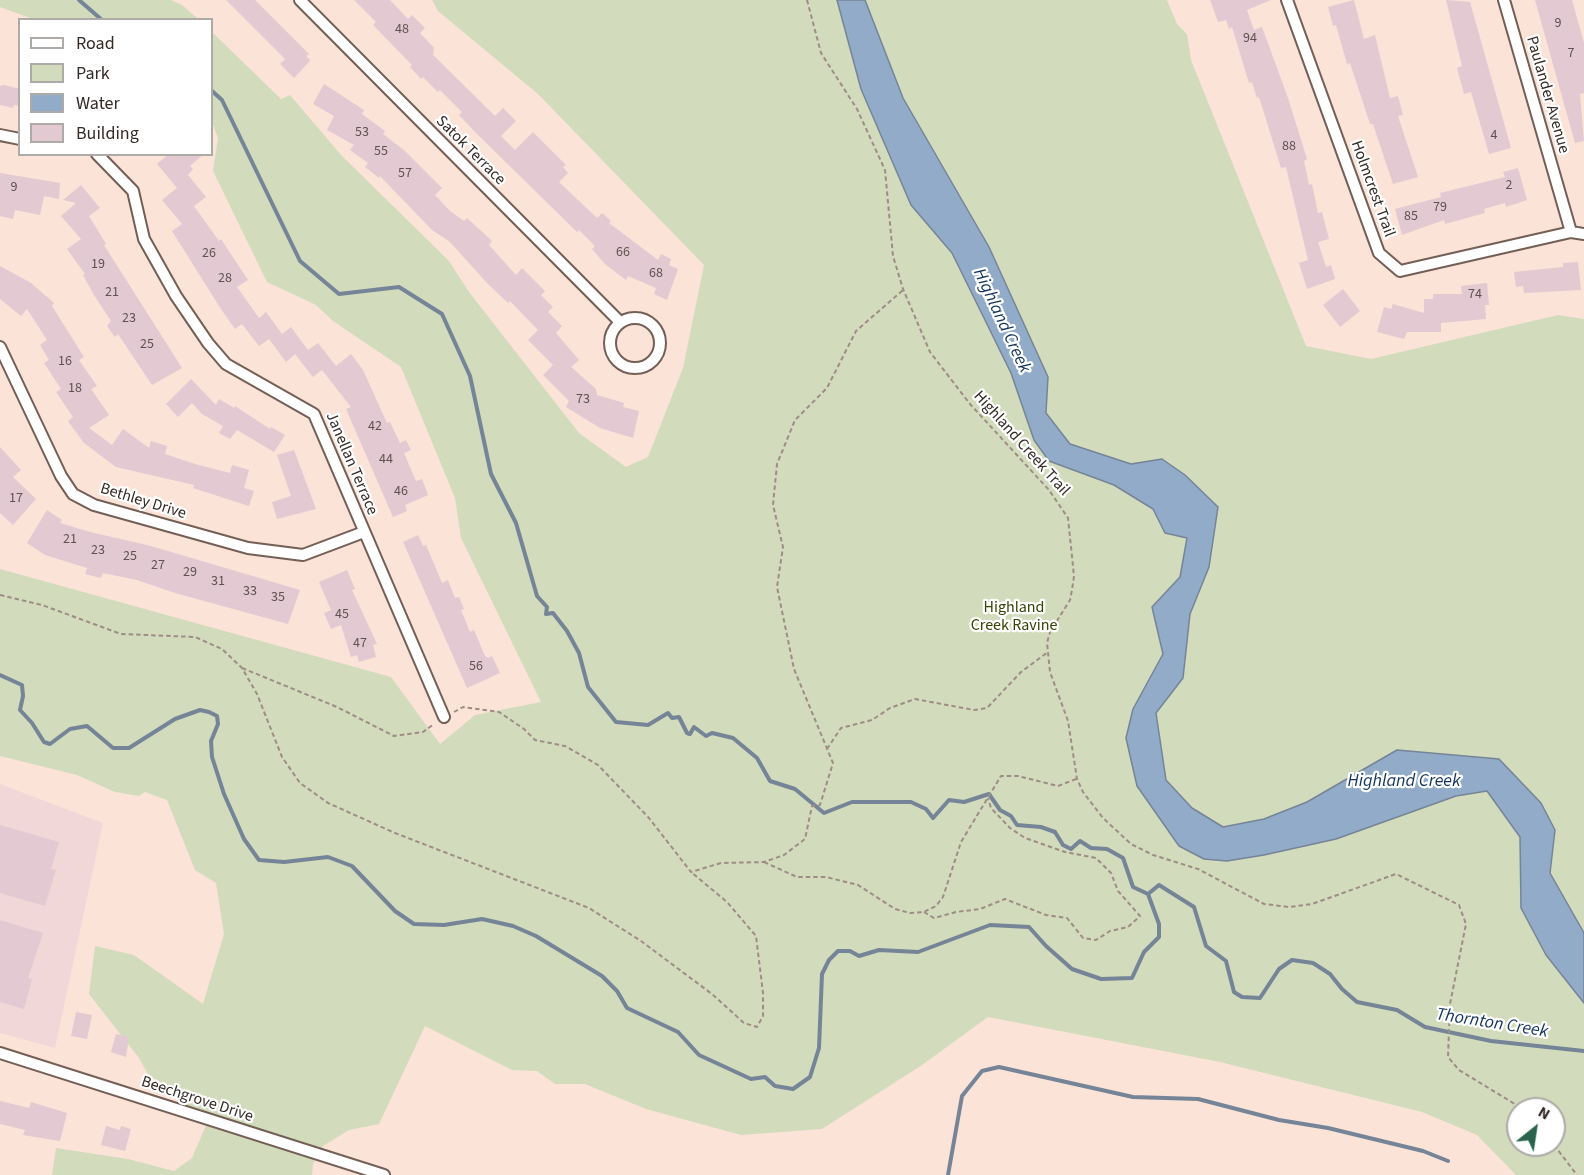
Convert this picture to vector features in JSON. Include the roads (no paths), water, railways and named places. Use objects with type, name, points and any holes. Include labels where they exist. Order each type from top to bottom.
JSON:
[{"type":"street","name":"Satok Terrace","points":[[300,0],[620,322]]},
{"type":"street","name":"Holmcrest Trail","points":[[1287,0],[1379,253],[1400,271],[1571,232],[1584,234]]},
{"type":"street","name":"Paulander Avenue","points":[[1504,0],[1571,232]]},
{"type":"street","points":[[0,135],[18,138]]},
{"type":"street","name":"Janellan Terrace","points":[[99,156],[133,191],[144,239],[176,296],[214,350],[226,364],[314,414],[444,717]]},
{"type":"street","points":[[637,318],[653,325],[658,332],[660,350],[650,364],[634,369],[619,364],[614,358],[609,343],[610,335],[620,322],[637,318]]},
{"type":"street","name":"Bethley Drive","points":[[0,346],[61,476],[73,494],[94,505],[248,548],[303,555],[364,532]]},
{"type":"street","name":"Beechgrove Drive","points":[[0,1053],[384,1175]]},
{"type":"water","name":"Highland Creek","points":[[837,0],[865,0],[903,98],[989,247],[1048,377],[1046,413],[1070,444],[1131,464],[1162,459],[1185,475],[1218,507],[1209,567],[1190,614],[1183,678],[1156,713],[1166,780],[1192,808],[1223,827],[1264,819],[1307,802],[1397,750],[1499,759],[1541,803],[1555,830],[1550,873],[1584,933],[1584,1003],[1546,955],[1521,908],[1520,837],[1487,791],[1456,796],[1336,839],[1264,855],[1227,861],[1204,859],[1179,846],[1137,786],[1126,738],[1133,709],[1163,654],[1152,607],[1180,577],[1187,538],[1165,533],[1153,509],[1114,485],[1049,461],[1034,440],[1011,373],[952,253],[911,205],[861,89]]},
{"type":"waterway","points":[[79,0],[100,18]]},
{"type":"waterway","points":[[213,92],[222,100],[300,261],[339,294],[399,287],[442,314],[470,376],[491,474],[516,523],[537,596],[547,607],[546,614],[553,613],[567,631],[579,653],[588,687],[616,722],[648,725],[668,713],[672,718],[679,717],[687,733],[690,734],[694,727],[706,736],[712,733],[733,738],[757,758],[770,781],[795,789],[824,813],[852,802],[911,802],[926,809],[933,818],[949,800],[964,802],[989,794],[1000,810],[1011,816],[1017,825],[1041,827],[1055,832],[1063,845],[1071,849],[1080,841],[1091,848],[1107,849],[1123,858],[1133,887],[1148,894]]},
{"type":"waterway","name":"Thornton Creek","points":[[0,675],[22,685],[23,696],[20,710],[44,742],[50,744],[70,729],[87,726],[113,748],[129,748],[175,719],[200,710],[217,716],[218,724],[211,741],[212,757],[224,794],[244,839],[259,860],[284,862],[328,857],[352,866],[395,911],[414,924],[444,925],[482,919],[513,926],[536,936],[602,976],[617,991],[627,1008],[678,1032],[699,1055],[751,1079],[765,1077],[775,1086],[793,1089],[810,1077],[819,1048],[822,974],[829,960],[838,951],[850,951],[859,956],[879,950],[918,952],[990,925],[1029,927],[1072,969],[1101,979],[1132,978],[1144,952],[1159,937],[1159,924],[1148,894],[1159,885],[1194,907],[1206,946],[1226,961],[1234,992],[1242,997],[1260,998],[1279,969],[1292,960],[1313,963],[1330,974],[1357,1002],[1397,1010],[1425,1027],[1491,1041],[1584,1051]]},
{"type":"waterway","points":[[948,1175],[962,1096],[982,1071],[999,1067],[1133,1097],[1198,1099],[1279,1120],[1328,1128],[1423,1151],[1448,1161]]},
{"type":"park label","name":"Highland Creek Ravine","points":[[1014,617]]}]
